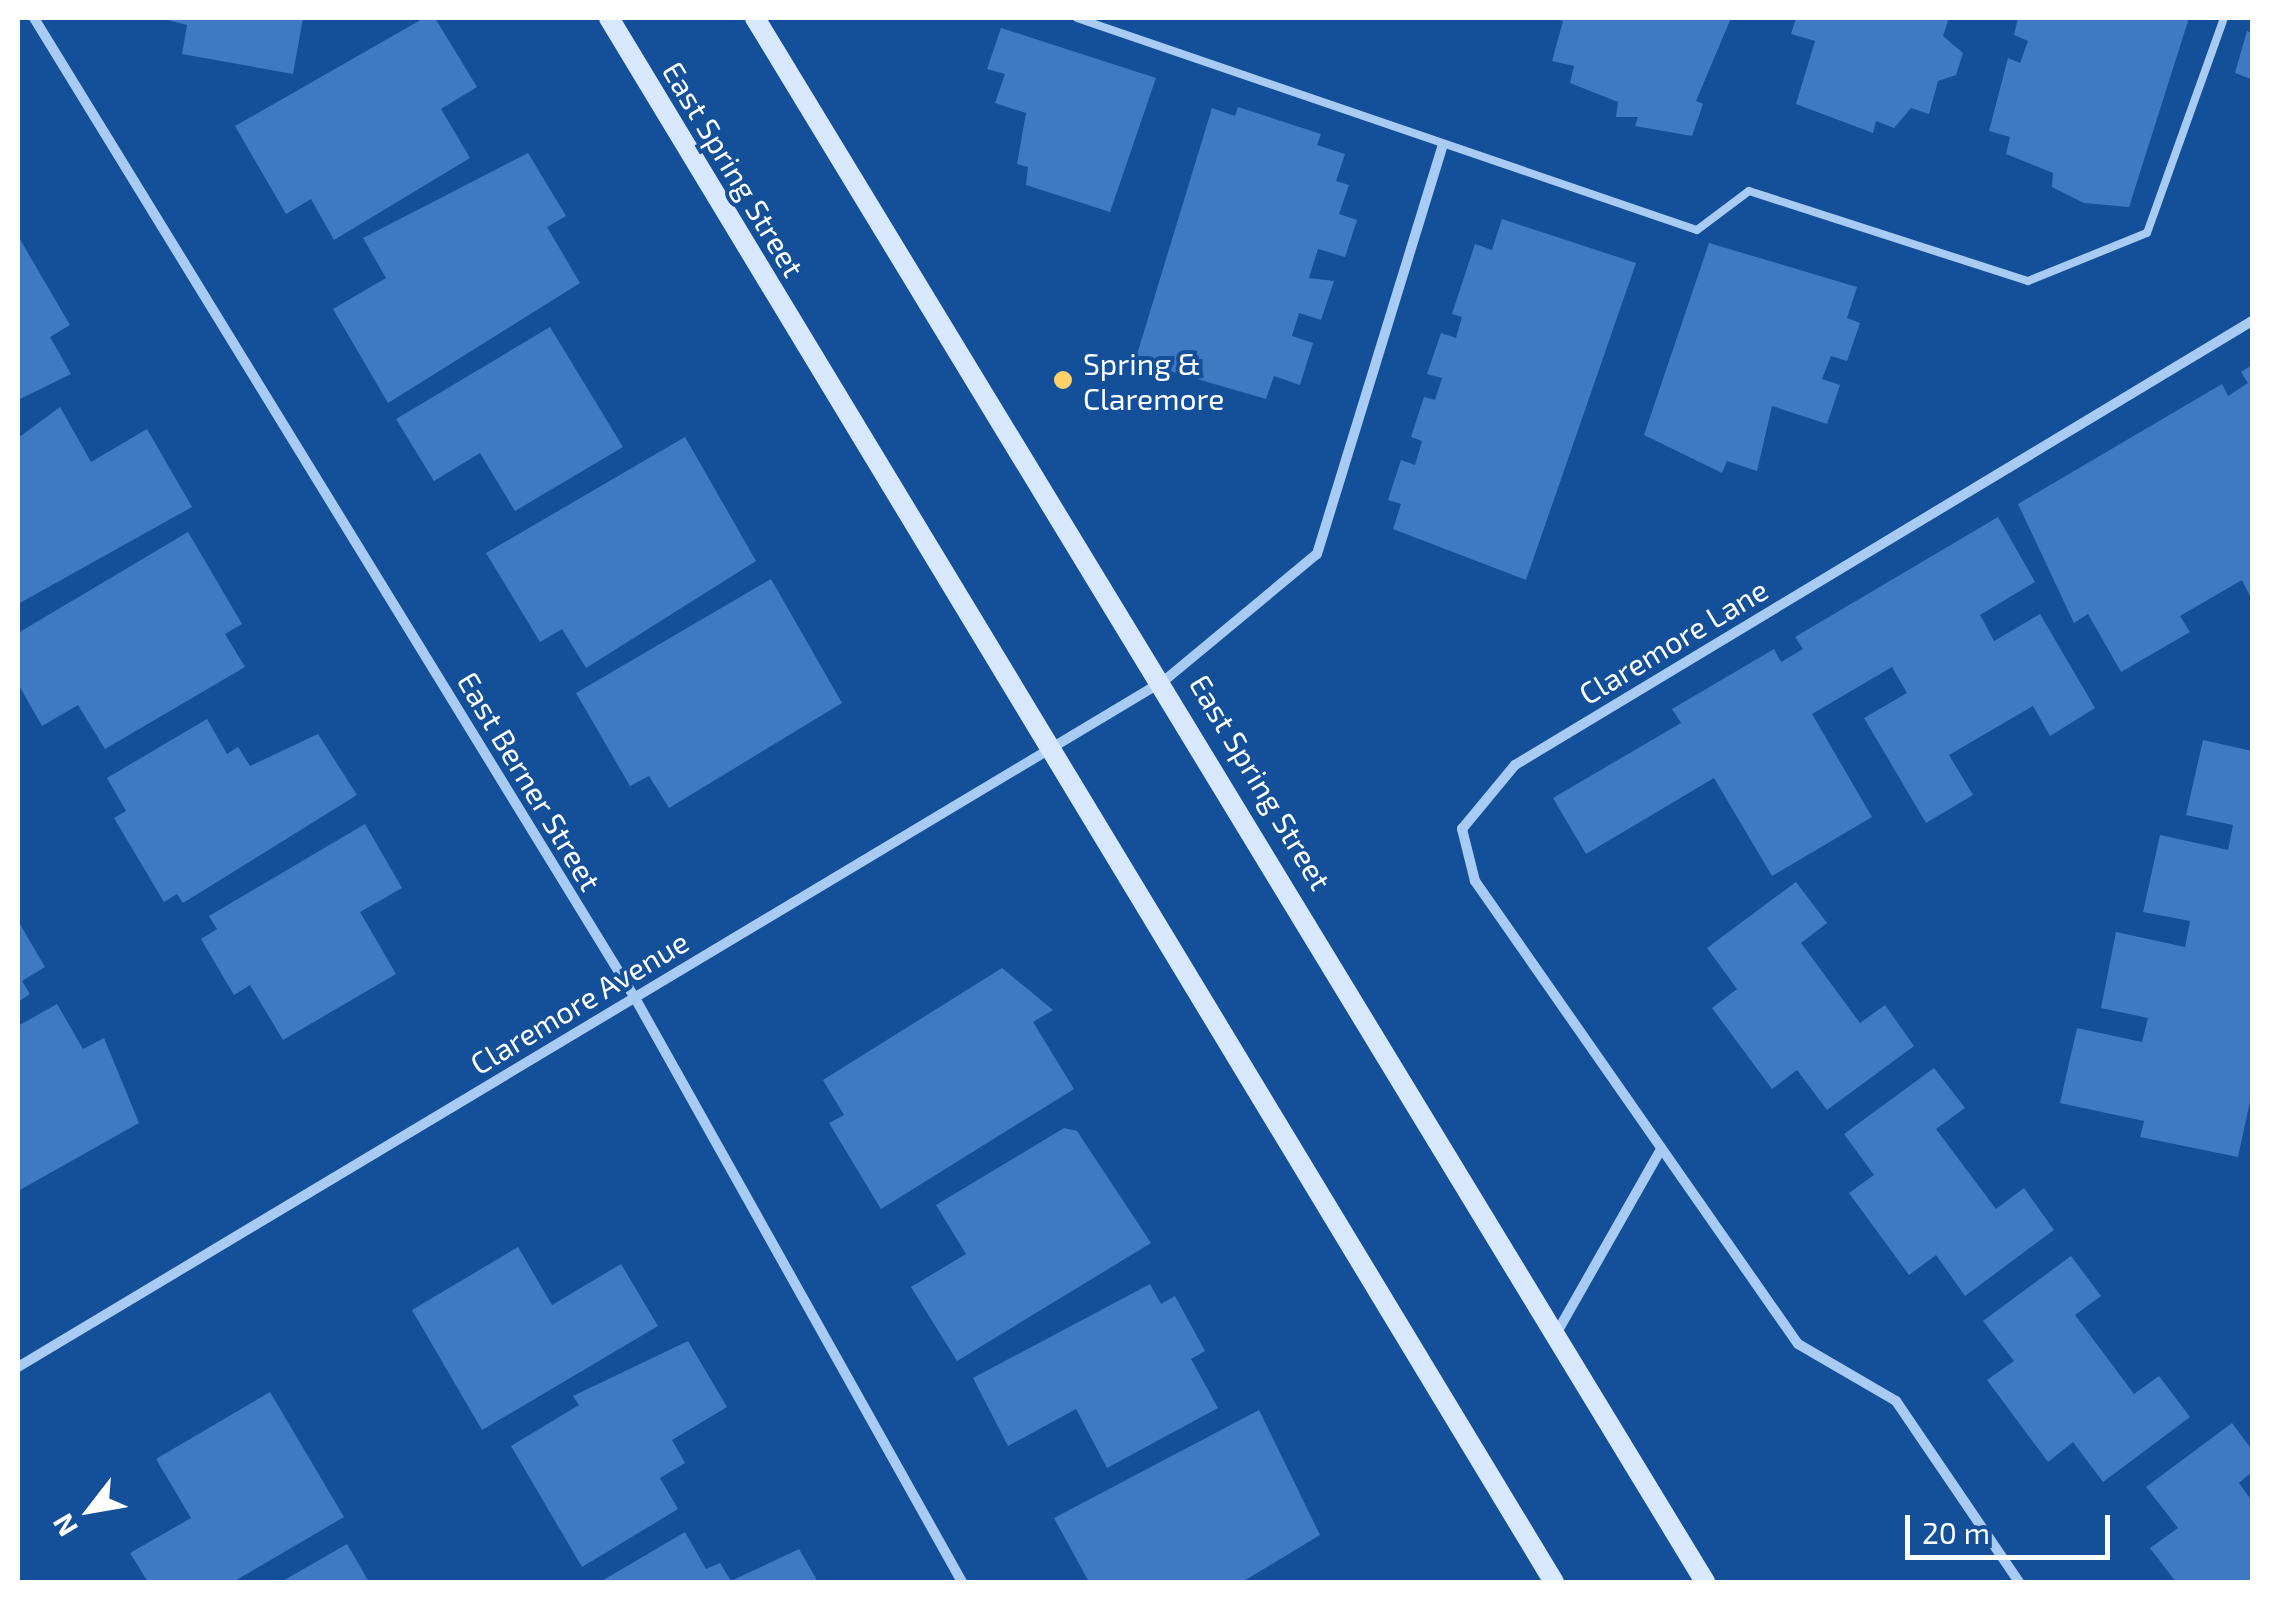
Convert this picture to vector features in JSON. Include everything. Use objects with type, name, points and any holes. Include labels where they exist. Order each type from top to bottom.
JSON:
[{"type":"main road","name":"East Spring Street","points":[[609,18],[1554,1582]]},
{"type":"main road","name":"East Spring Street","points":[[755,18],[1165,680],[1705,1582]]},
{"type":"street","name":"East Berner Street","points":[[34,18],[634,998],[962,1582]]},
{"type":"street","points":[[1165,680],[1317,554],[1442,147]]},
{"type":"street","name":"Claremore Lane","points":[[2019,1582],[1896,1401],[1798,1344],[1475,881],[1462,829],[1515,765],[2252,320]]},
{"type":"street","name":"Claremore Avenue","points":[[18,1367],[1165,680]]},
{"type":"street","points":[[1556,1334],[1661,1149]]},
{"type":"lane","points":[[1077,18],[1442,147],[1696,230],[1749,192],[2028,281],[2147,233],[2224,18]]},
{"type":"building","points":[[160,18],[303,18],[293,74],[182,54],[187,25]]},
{"type":"building","points":[[424,18],[435,18],[477,87],[441,109],[470,158],[334,240],[311,199],[286,214],[235,126]]},
{"type":"building","points":[[1555,18],[1731,18],[1696,101],[1703,104],[1692,136],[1635,126],[1638,117],[1616,117],[1618,102],[1570,83],[1574,66],[1552,61],[1563,21]]},
{"type":"building","points":[[1796,18],[1949,18],[1943,36],[1963,53],[1956,75],[1938,81],[1929,114],[1911,108],[1894,128],[1876,121],[1873,133],[1796,104],[1815,41],[1791,34]]},
{"type":"building","points":[[2018,18],[2189,18],[2129,207],[2084,203],[2052,187],[2053,173],[2006,154],[2010,137],[1989,131],[2008,58],[2020,63],[2028,41],[2014,35]]},
{"type":"building","points":[[1001,28],[1156,78],[1110,212],[1026,185],[1028,167],[1017,164],[1026,113],[995,103],[1005,74],[987,69]]},
{"type":"building","points":[[2247,31],[2252,33],[2252,97],[2251,79],[2235,73]]},
{"type":"building","points":[[1238,107],[1321,134],[1317,145],[1345,154],[1336,181],[1349,185],[1339,214],[1357,220],[1345,257],[1318,249],[1309,278],[1334,281],[1321,320],[1299,313],[1292,336],[1313,343],[1300,385],[1274,376],[1266,399],[1135,361],[1212,108],[1235,116]]},
{"type":"building","points":[[528,153],[566,216],[547,227],[580,283],[388,403],[333,309],[386,278],[363,238]]},
{"type":"building","points":[[1502,219],[1636,263],[1526,580],[1393,529],[1401,504],[1388,500],[1401,460],[1415,465],[1422,441],[1411,437],[1424,397],[1435,400],[1442,378],[1427,374],[1441,333],[1456,338],[1462,317],[1452,314],[1475,244],[1492,250]]},
{"type":"building","points":[[18,236],[70,325],[50,337],[71,374],[18,400]]},
{"type":"building","points":[[1709,243],[1857,287],[1847,318],[1860,323],[1847,361],[1831,356],[1822,379],[1840,385],[1827,424],[1772,406],[1757,471],[1727,461],[1722,473],[1644,435]]},
{"type":"building","points":[[550,327],[623,447],[515,511],[480,453],[434,481],[396,419]]},
{"type":"building","points":[[2252,365],[2252,600],[2242,580],[2180,616],[2190,632],[2121,672],[2088,614],[2074,623],[2018,504],[2222,384],[2228,396],[2248,383],[2241,372]]},
{"type":"building","points":[[60,407],[91,462],[147,429],[192,507],[18,604],[18,438]]},
{"type":"building","points":[[685,437],[756,561],[586,668],[562,629],[540,642],[486,553]]},
{"type":"building","points":[[1998,517],[2035,582],[1980,615],[1994,641],[2040,614],[2095,708],[2050,736],[2033,706],[1949,755],[1973,795],[1926,823],[1864,718],[1907,693],[1892,667],[1812,714],[1872,817],[1772,876],[1714,778],[1586,854],[1553,798],[1681,723],[1672,709],[1774,649],[1781,662],[1803,649],[1795,637]]},
{"type":"building","points":[[188,532],[242,624],[225,634],[245,667],[105,749],[78,705],[42,726],[18,684],[18,633]]},
{"type":"building","points":[[771,579],[842,703],[669,808],[649,776],[630,786],[576,693]]},
{"type":"building","points":[[207,719],[227,754],[238,747],[250,766],[318,734],[357,795],[183,903],[177,894],[164,902],[114,818],[126,811],[107,778]]},
{"type":"building","points":[[2203,740],[2252,751],[2252,1092],[2238,1157],[2140,1137],[2144,1121],[2060,1103],[2077,1028],[2142,1042],[2148,1018],[2101,1008],[2116,932],[2185,947],[2190,921],[2143,912],[2160,835],[2228,850],[2233,825],[2186,815]]},
{"type":"building","points":[[365,824],[402,888],[360,912],[396,974],[283,1040],[250,985],[234,995],[201,939],[217,929],[209,916]]},
{"type":"building","points":[[1796,882],[1827,923],[1801,943],[1860,1023],[1885,1005],[1914,1046],[1827,1110],[1797,1070],[1772,1089],[1712,1008],[1737,989],[1707,948]]},
{"type":"building","points":[[18,921],[45,967],[22,981],[30,994],[18,1002]]},
{"type":"building","points":[[1002,968],[1053,1010],[1033,1022],[1074,1089],[881,1209],[829,1123],[844,1115],[823,1080]]},
{"type":"building","points":[[57,1004],[83,1049],[104,1038],[139,1123],[18,1191],[18,1026]]},
{"type":"building","points":[[1934,1068],[1965,1108],[1936,1129],[1996,1209],[2024,1188],[2054,1230],[1965,1296],[1936,1255],[1909,1275],[1849,1193],[1874,1175],[1844,1134]]},
{"type":"building","points":[[1064,1128],[1077,1131],[1151,1243],[957,1361],[911,1287],[966,1254],[936,1205]]},
{"type":"building","points":[[518,1247],[552,1305],[621,1264],[658,1326],[482,1430],[412,1310]]},
{"type":"building","points":[[2071,1256],[2101,1296],[2075,1315],[2134,1394],[2159,1376],[2190,1417],[2103,1482],[2073,1442],[2048,1462],[1987,1380],[2014,1361],[1983,1321]]},
{"type":"building","points":[[1150,1284],[1161,1304],[1175,1296],[1205,1351],[1191,1359],[1218,1408],[1107,1468],[1076,1409],[1008,1446],[973,1378]]},
{"type":"building","points":[[688,1341],[727,1407],[672,1440],[685,1463],[660,1478],[678,1509],[582,1567],[511,1446],[579,1405],[573,1396]]},
{"type":"building","points":[[270,1392],[344,1517],[233,1582],[148,1582],[130,1553],[191,1518],[156,1459]]},
{"type":"building","points":[[1259,1410],[1320,1535],[1242,1582],[1089,1582],[1054,1518]]},
{"type":"building","points":[[2232,1423],[2252,1450],[2252,1472],[2239,1483],[2252,1501],[2252,1582],[2176,1582],[2150,1548],[2178,1528],[2146,1487]]},
{"type":"building","points":[[685,1532],[706,1569],[720,1563],[731,1581],[799,1549],[818,1582],[600,1582]]},
{"type":"building","points":[[347,1544],[369,1582],[281,1582]]},
{"type":"place","name":"Spring & Claremore","points":[[1063,380]]}]
